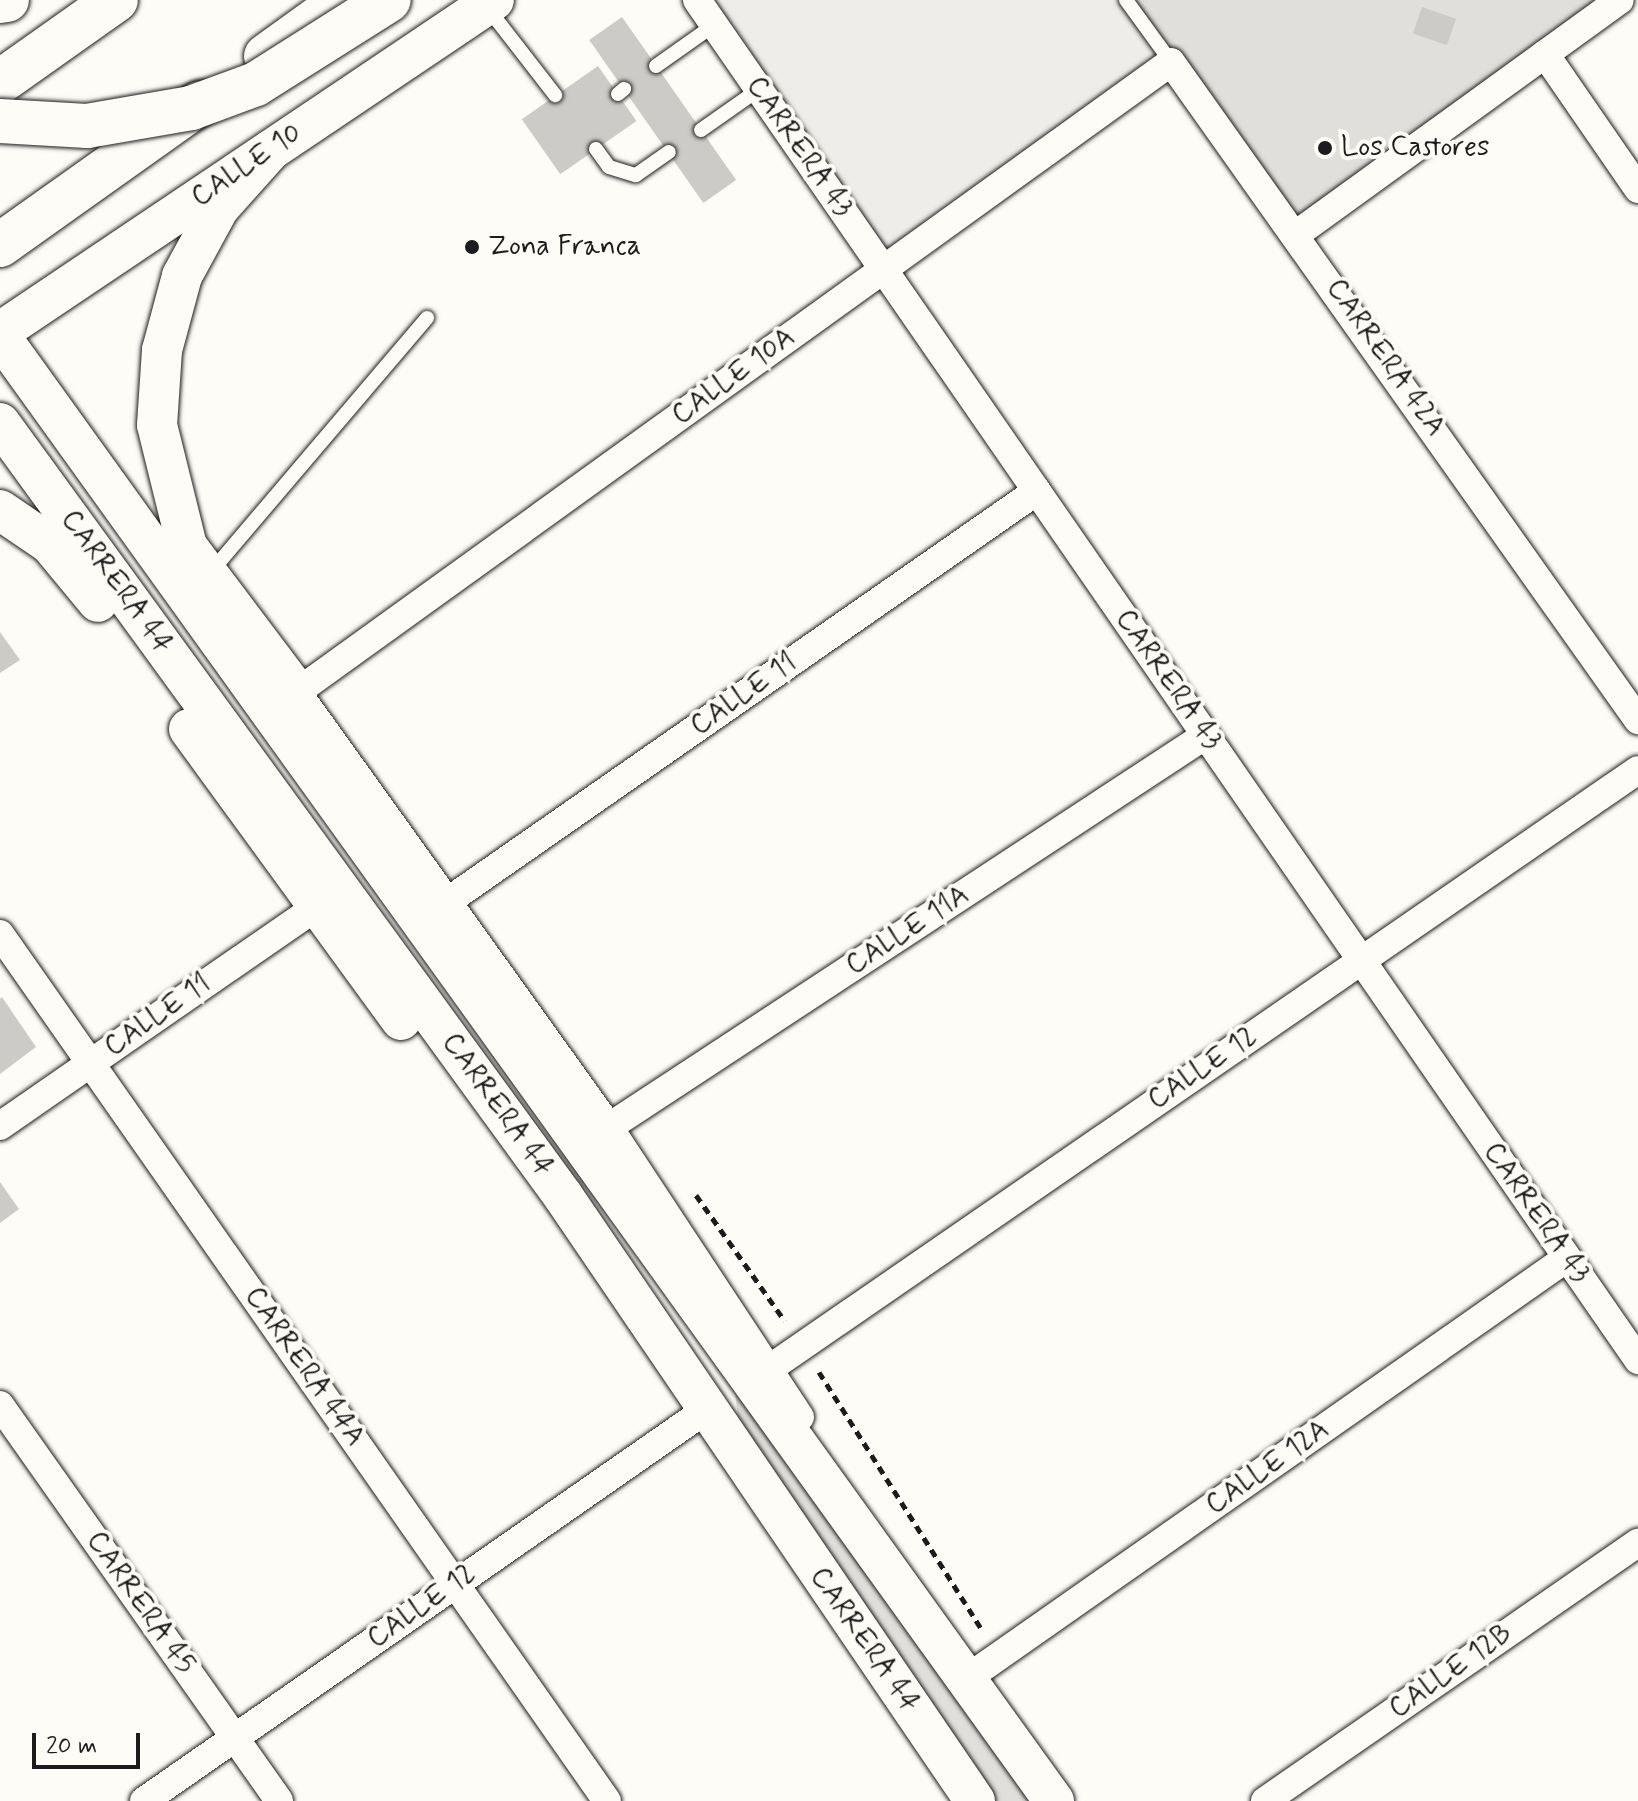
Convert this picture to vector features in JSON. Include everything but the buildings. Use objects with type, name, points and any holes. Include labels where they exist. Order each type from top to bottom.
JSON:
[{"type":"main road","points":[[0,1],[7,0]]},
{"type":"main road","points":[[0,82],[116,0]]},
{"type":"main road","points":[[0,245],[344,0]]},
{"type":"main road","points":[[0,121],[87,126],[191,108],[256,84],[389,0]]},
{"type":"main road","name":"CALLE 10","points":[[0,334],[490,3]]},
{"type":"main road","points":[[271,150],[199,240],[162,350],[157,425],[164,475],[187,546],[297,692]]},
{"type":"main road","name":"CARRERA 44","points":[[0,334],[596,1170],[969,1677],[1054,1801]]},
{"type":"main road","name":"CARRERA 44","points":[[0,423],[563,1196],[743,1465],[975,1801]]},
{"type":"main road","points":[[0,510],[50,544],[82,579],[316,907],[700,1414],[743,1465]]},
{"type":"street","name":"CARRERA 43","points":[[697,0],[1638,1360]]},
{"type":"street","points":[[1298,233],[1620,0]]},
{"type":"street","points":[[1545,54],[1638,189]]},
{"type":"street","name":"CARRERA 42A","points":[[1171,62],[1298,233],[1638,720]]},
{"type":"street","name":"CALLE 10A","points":[[297,692],[1171,62]]},
{"type":"street","name":"CALLE 11","points":[[451,899],[1037,491]]},
{"type":"street","name":"CARRERA 44","points":[[297,692],[451,899],[609,1127],[969,1677]]},
{"type":"street","name":"CALLE 11A","points":[[609,1127],[1206,735]]},
{"type":"street","name":"CALLE 12","points":[[769,1369],[1638,770]]},
{"type":"street","name":"CALLE 11","points":[[0,1126],[316,907]]},
{"type":"street","name":"CARRERA 44A","points":[[0,934],[607,1801]]},
{"type":"street","name":"CALLE 12A","points":[[969,1677],[1567,1258]]},
{"type":"street","name":"CARRERA 45","points":[[0,1405],[279,1801]]},
{"type":"street","name":"CALLE 12","points":[[144,1801],[700,1414]]},
{"type":"street","name":"CALLE 12B","points":[[1265,1801],[1638,1543]]},
{"type":"lane","name":"CARRERA 42A","points":[[1126,0],[1171,62]]},
{"type":"lane","points":[[490,3],[555,95]]},
{"type":"lane","points":[[656,66],[714,25]]},
{"type":"lane","points":[[701,130],[758,90]]},
{"type":"lane","points":[[596,149],[609,167],[636,175],[669,152]]},
{"type":"lane","points":[[210,573],[427,318]]},
{"type":"shaded area","points":[[697,0],[1126,0],[1171,62],[884,270]]},
{"type":"shaded area","name":"Los Castores","points":[[1126,0],[1620,0],[1298,233]]},
{"type":"shaded area","points":[[735,1391],[1054,1801],[975,1801],[743,1465]]},
{"type":"place","name":"Los Castores","points":[[1325,148]]},
{"type":"place","name":"Zona Franca","points":[[472,247]]}]
